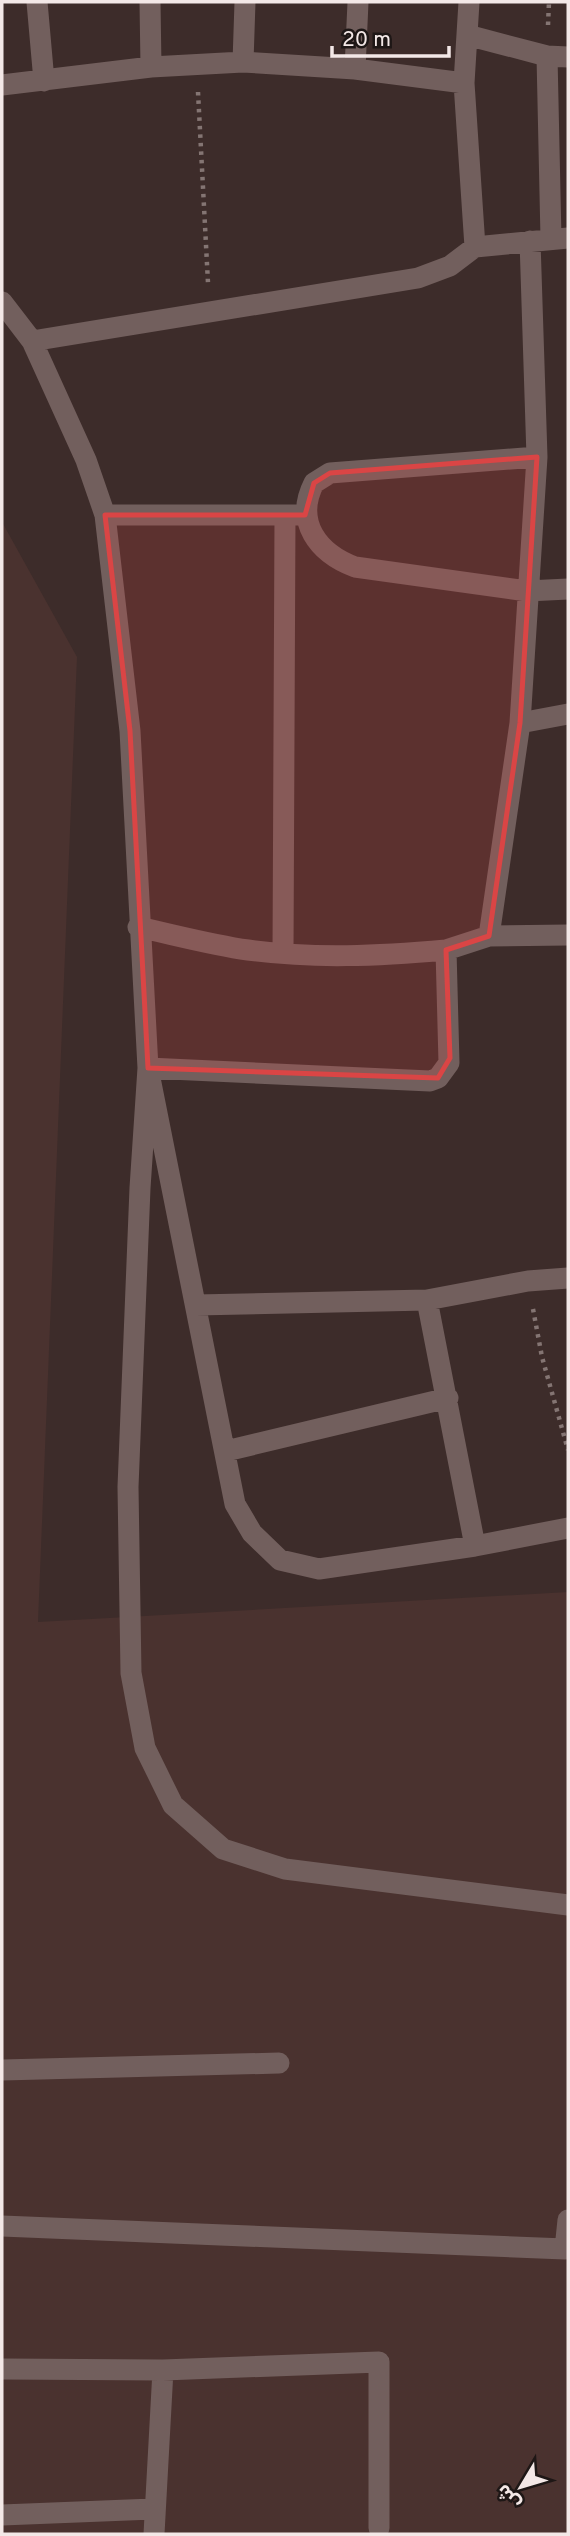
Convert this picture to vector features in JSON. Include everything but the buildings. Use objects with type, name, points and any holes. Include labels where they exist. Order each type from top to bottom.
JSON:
[{"type":"street","points":[[37,2],[44,81]]},
{"type":"street","points":[[149,2],[151,67]]},
{"type":"street","points":[[243,62],[245,2]]},
{"type":"street","points":[[355,69],[358,2]]},
{"type":"street","points":[[469,2],[464,82],[475,247]]},
{"type":"street","points":[[467,35],[558,57],[550,239],[520,723],[489,936]]},
{"type":"street","points":[[2,85],[151,67],[243,62],[355,69],[464,82]]},
{"type":"street","points":[[33,341],[418,278],[450,266],[475,247],[550,239]]},
{"type":"street","points":[[2,302],[33,341],[86,460],[105,515],[130,731],[138,927],[148,1068],[128,1487],[131,1673],[145,1748],[173,1805],[223,1849],[285,1869],[568,1905]]},
{"type":"street","points":[[283,953],[295,516],[314,483],[330,473],[537,457]]},
{"type":"street","points":[[105,515],[295,516],[318,544],[340,561],[355,567],[527,591],[568,589]]},
{"type":"street","points":[[520,723],[568,714]]},
{"type":"street","points":[[138,927],[248,950],[356,957],[446,950],[489,936],[568,935]]},
{"type":"street","points":[[148,1068],[430,1081],[447,1068],[450,1058],[446,950]]},
{"type":"street","points":[[148,1068],[235,1504],[252,1533],[280,1560],[318,1569],[475,1546],[568,1528]]},
{"type":"street","points":[[196,1305],[427,1300],[528,1281],[568,1278]]},
{"type":"street","points":[[427,1300],[475,1546]]},
{"type":"street","points":[[226,1451],[447,1398]]},
{"type":"street","points":[[2,2070],[279,2063]]},
{"type":"street","points":[[2,2227],[565,2249],[568,2220]]},
{"type":"street","points":[[2,2369],[163,2370],[379,2362],[379,2528]]},
{"type":"street","points":[[153,2534],[163,2370]]},
{"type":"street","points":[[2,2515],[27,2524],[153,2509]]},
{"type":"path","points":[[196,66],[210,312]]},
{"type":"path","points":[[528,1281],[542,1357],[568,1450]]},
{"type":"highlighted area","points":[[537,457],[520,723],[489,936],[446,950],[450,1058],[438,1078],[148,1068],[130,731],[105,515],[305,515],[314,483],[330,473]]},
{"type":"shaded area","points":[[2,522],[77,657],[38,1622],[568,1592],[568,2534],[2,2534]]}]
